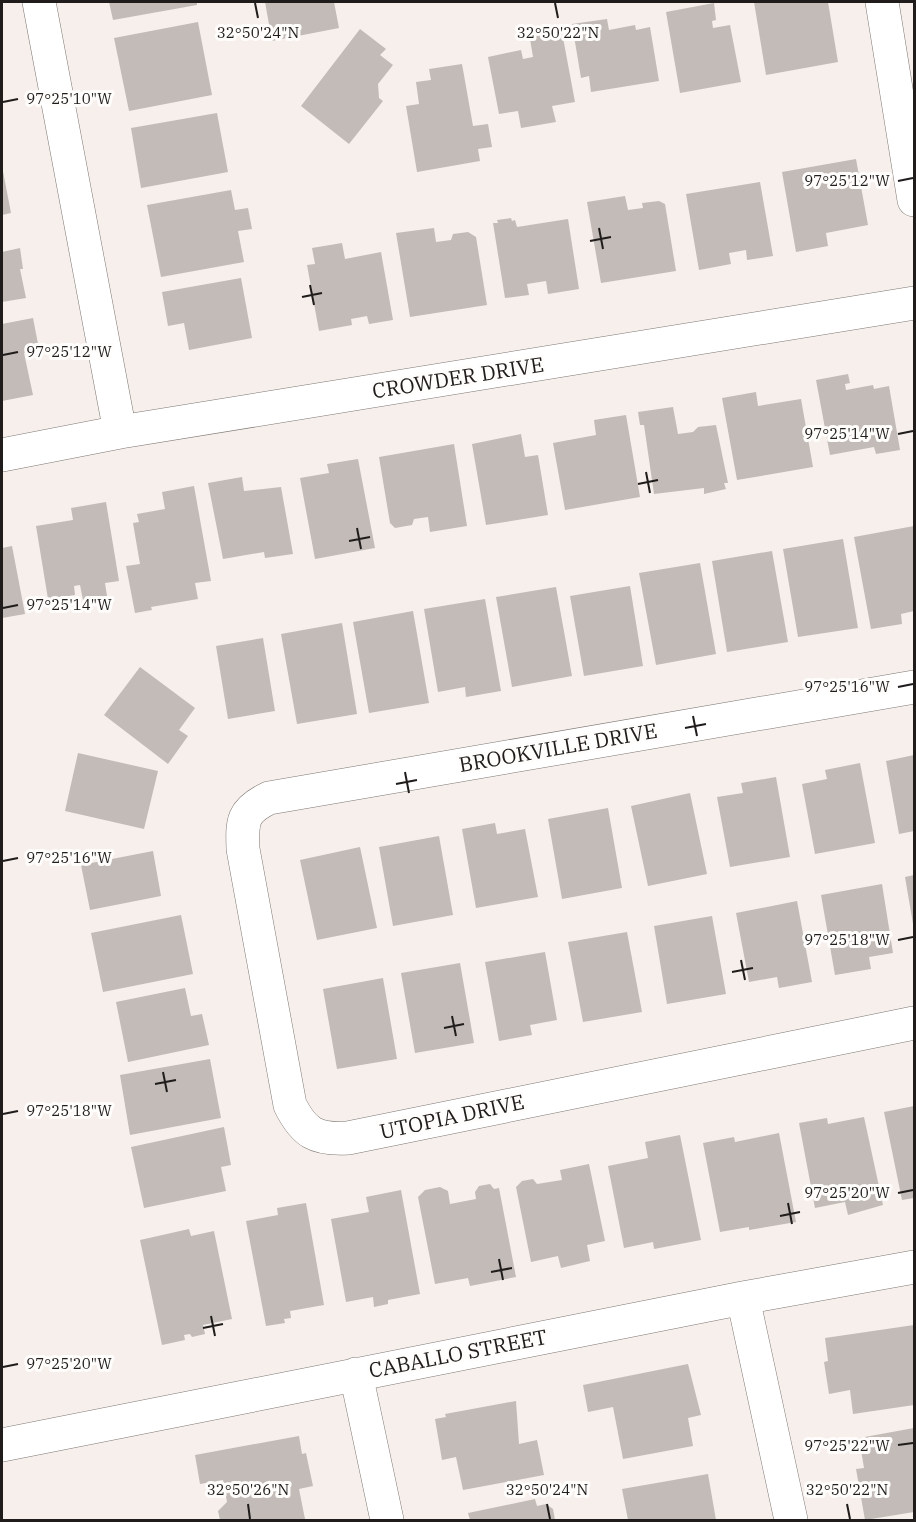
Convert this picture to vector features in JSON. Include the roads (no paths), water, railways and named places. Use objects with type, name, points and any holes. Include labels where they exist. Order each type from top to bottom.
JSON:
[{"type":"street","points":[[39,2],[120,432]]},
{"type":"street","points":[[882,2],[915,200]]},
{"type":"street","name":"CROWDER DRIVE","points":[[2,455],[120,432],[915,303]]},
{"type":"street","name":"BROOKVILLE DRIVE","points":[[244,817],[254,805],[268,798],[915,687]]},
{"type":"street","name":"UTOPIA DRIVE","points":[[244,817],[243,849],[290,1104],[298,1122],[312,1133],[327,1139],[348,1138],[915,1023]]},
{"type":"street","name":"CABALLO STREET","points":[[2,1445],[743,1298],[915,1267]]},
{"type":"street","points":[[743,1298],[791,1521]]},
{"type":"street","points":[[356,1374],[387,1521]]}]
